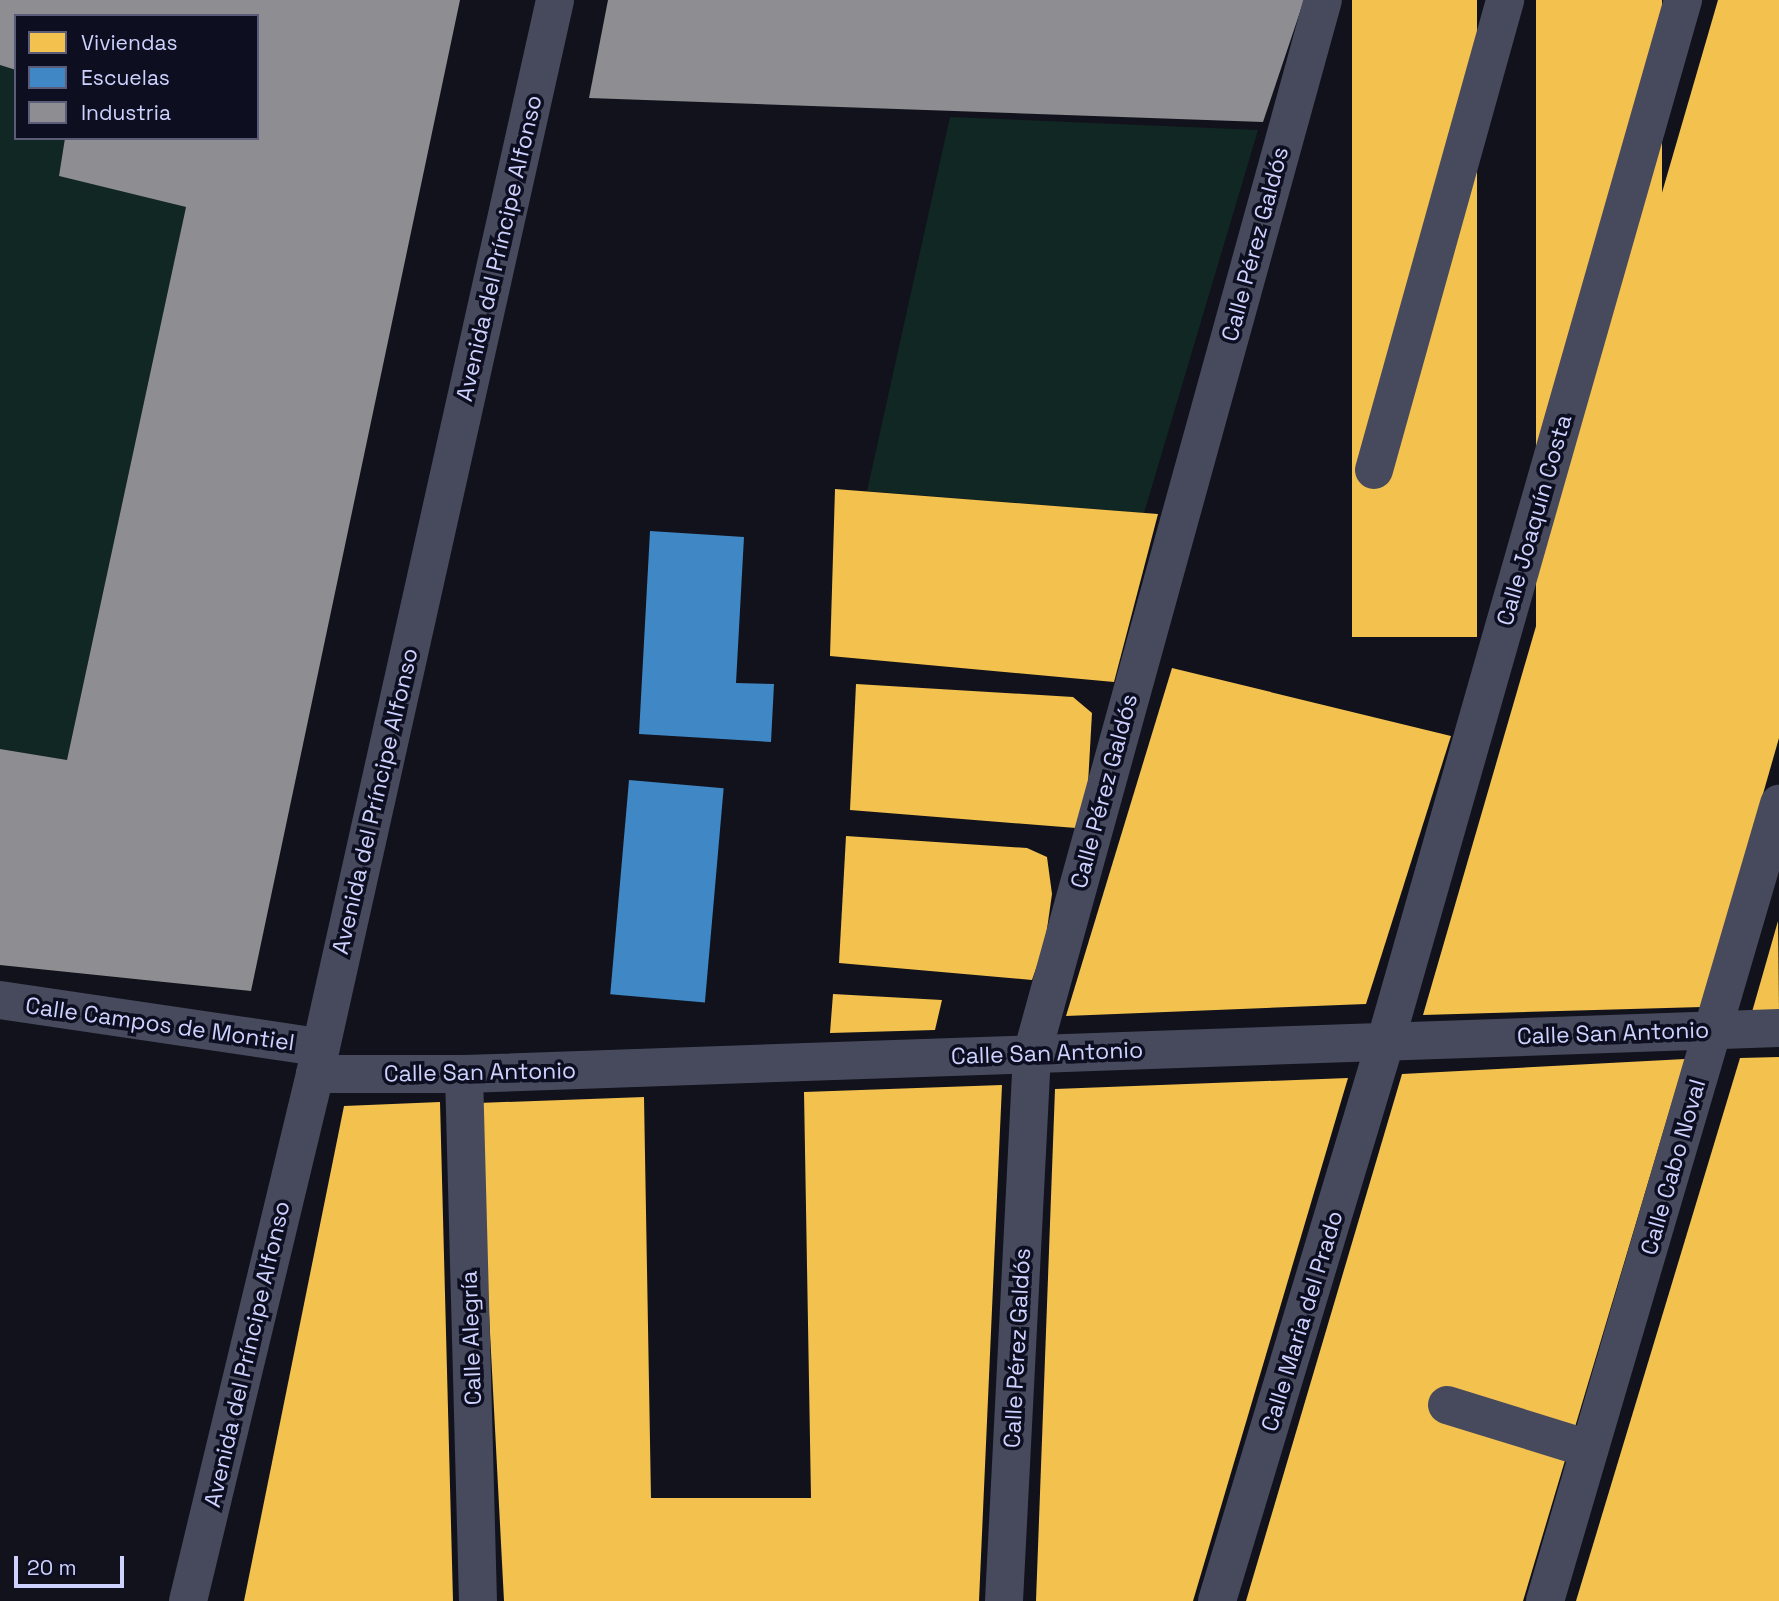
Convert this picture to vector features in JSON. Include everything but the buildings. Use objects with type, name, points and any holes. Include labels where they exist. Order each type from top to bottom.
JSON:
[{"type":"street","name":"Avenida del Príncipe Alfonso","points":[[188,1601],[317,1061],[555,0]]},
{"type":"street","name":"Calle Pérez Galdós","points":[[1004,1601],[1032,1054],[1323,0]]},
{"type":"street","points":[[1374,470],[1505,0]]},
{"type":"street","name":"Calle Joaquín Costa","points":[[1386,1040],[1682,0]]},
{"type":"street","name":"Calle Cabo Noval","points":[[1545,1601],[1779,804]]},
{"type":"street","name":"Calle Campos de Montiel","points":[[0,1000],[317,1061]]},
{"type":"street","name":"Calle San Antonio","points":[[317,1061],[464,1074],[1779,1028]]},
{"type":"street","name":"Calle Maria del Prado","points":[[1217,1601],[1386,1040]]},
{"type":"street","name":"Calle Alegría","points":[[464,1074],[478,1601]]},
{"type":"street","points":[[1447,1405],[1589,1449]]},
{"type":"green space","points":[[0,65],[14,69],[14,140],[65,140],[59,176],[186,207],[67,760],[0,749]]},
{"type":"green space","points":[[950,117],[1258,130],[1144,513],[867,491]]}]
